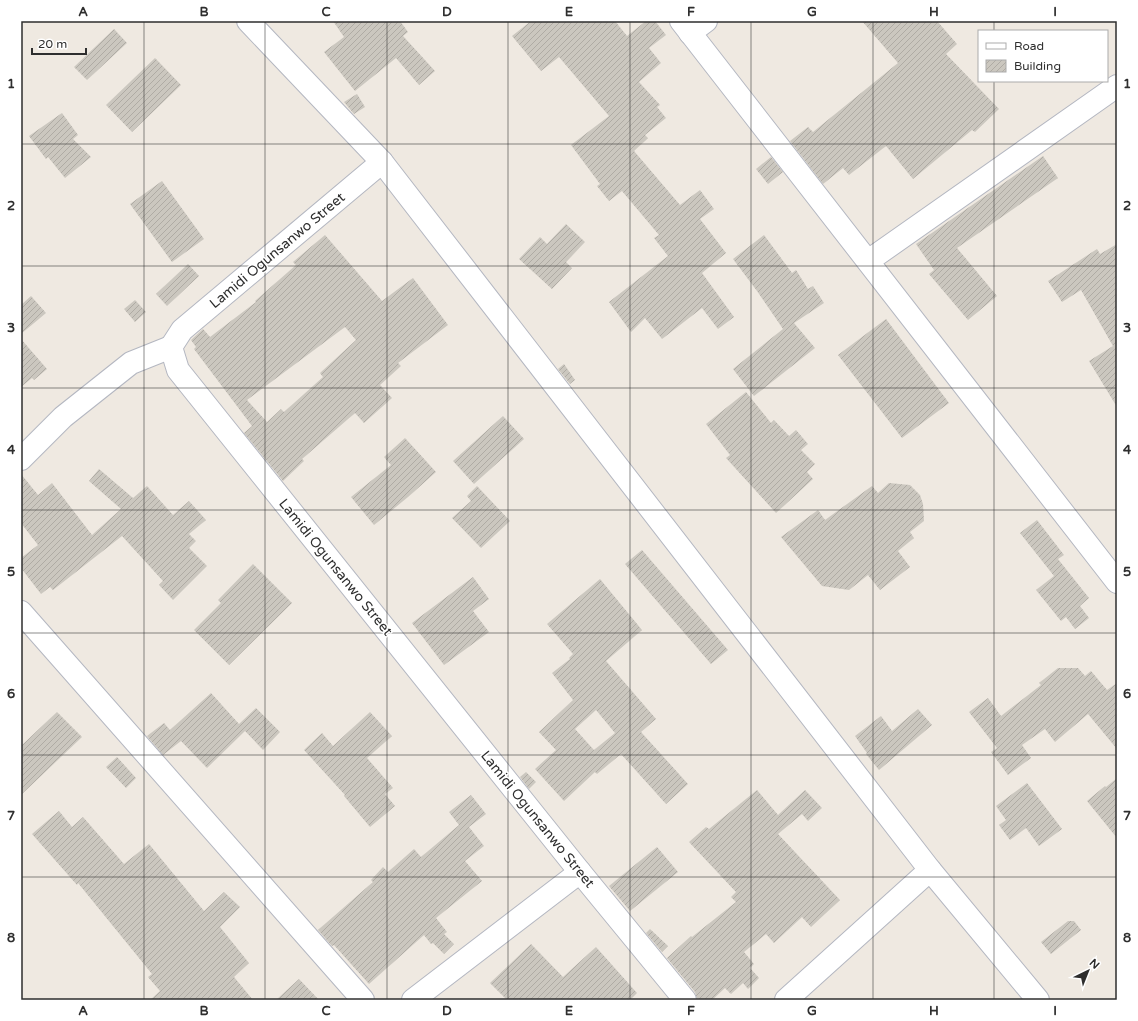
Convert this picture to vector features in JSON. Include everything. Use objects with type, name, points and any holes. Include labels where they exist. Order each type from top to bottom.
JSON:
[{"type":"street","points":[[248,21],[382,162],[930,870],[1038,1000]]},
{"type":"street","points":[[692,25],[868,262],[1115,577]]},
{"type":"street","points":[[868,262],[1117,86]]},
{"type":"street","name":"Lamidi Ogunsanwo Street","points":[[382,162],[182,330],[171,347],[178,370],[580,872],[686,1000]]},
{"type":"street","points":[[21,459],[63,417],[131,363],[171,347]]},
{"type":"street","points":[[21,612],[363,1000]]},
{"type":"street","points":[[786,1000],[930,870]]},
{"type":"street","points":[[413,1000],[580,872]]},
{"type":"building","points":[[333,21],[400,21],[408,32],[403,36],[435,71],[419,85],[396,58],[355,91],[324,52],[344,37]]},
{"type":"building","points":[[531,21],[615,21],[627,36],[646,21],[655,21],[666,35],[649,48],[661,63],[639,82],[660,105],[657,107],[666,118],[645,135],[648,138],[634,151],[680,205],[700,190],[714,209],[700,219],[726,253],[702,273],[734,317],[718,329],[702,308],[662,339],[645,318],[631,332],[609,302],[668,256],[654,238],[659,235],[622,191],[609,201],[597,186],[600,184],[571,145],[609,116],[559,57],[541,71],[512,36]]},
{"type":"building","points":[[862,21],[937,21],[957,44],[946,54],[999,109],[975,132],[972,130],[913,179],[886,146],[849,175],[843,168],[823,184],[790,141],[808,127],[813,132],[898,63]]},
{"type":"building","points":[[114,29],[127,43],[87,80],[74,67]]},
{"type":"building","points":[[155,58],[181,85],[132,132],[106,105]]},
{"type":"building","points":[[357,94],[365,107],[354,114],[344,102]]},
{"type":"building","points":[[62,113],[78,135],[73,139],[91,157],[65,178],[48,157],[46,159],[29,136]]},
{"type":"building","points":[[1043,156],[1058,178],[957,248],[997,296],[968,320],[929,274],[934,270],[916,244]]},
{"type":"building","points":[[771,157],[783,172],[768,184],[756,169]]},
{"type":"building","points":[[162,181],[204,239],[172,262],[130,204]]},
{"type":"building","points":[[566,224],[585,242],[566,262],[572,268],[552,289],[519,259],[540,237],[547,244]]},
{"type":"building","points":[[325,235],[382,301],[413,278],[448,325],[398,363],[401,366],[380,385],[392,398],[364,423],[355,413],[302,459],[304,461],[283,481],[244,433],[252,426],[194,349],[196,347],[191,340],[203,329],[210,337],[256,302],[255,301],[296,265],[293,262]],"holes":[[[345,327],[356,340],[320,373],[323,377],[284,412],[281,409],[267,422],[247,400]]]},
{"type":"building","points":[[764,235],[792,273],[796,270],[808,289],[813,286],[824,303],[794,323],[815,348],[754,396],[733,369],[783,329],[733,259]]},
{"type":"building","points":[[1117,244],[1117,407],[1089,361],[1113,346],[1081,290],[1062,302],[1048,281],[1097,249],[1100,254]]},
{"type":"building","points":[[188,264],[199,276],[167,306],[156,294]]},
{"type":"building","points":[[31,296],[46,313],[21,334],[21,305]]},
{"type":"building","points":[[135,300],[146,312],[135,322],[124,309]]},
{"type":"building","points":[[886,319],[949,403],[902,438],[838,355]]},
{"type":"building","points":[[21,339],[47,369],[34,380],[32,378],[21,387]]},
{"type":"building","points":[[564,364],[575,380],[570,384],[558,369]]},
{"type":"building","points":[[746,392],[771,423],[774,420],[789,436],[796,430],[808,444],[801,450],[815,464],[807,472],[813,479],[776,513],[726,458],[730,455],[706,424]]},
{"type":"building","points":[[503,416],[524,439],[474,484],[453,461]]},
{"type":"building","points":[[405,438],[436,472],[374,525],[351,497],[391,465],[384,457]]},
{"type":"building","points":[[99,469],[133,498],[147,486],[173,515],[189,501],[206,520],[189,534],[196,541],[189,548],[207,566],[173,600],[159,585],[163,581],[122,536],[53,590],[50,587],[41,594],[21,568],[21,558],[38,545],[21,523],[21,474],[38,495],[52,483],[92,535],[121,509],[89,481]]},
{"type":"building","points":[[889,483],[910,485],[920,495],[923,504],[924,521],[910,532],[914,538],[898,551],[910,567],[880,590],[868,575],[849,590],[822,586],[781,537],[818,510],[825,520],[872,486],[878,493]]},
{"type":"building","points":[[477,486],[510,521],[481,548],[452,518],[471,501],[467,496]]},
{"type":"building","points":[[1037,520],[1064,555],[1058,559],[1089,598],[1080,606],[1089,618],[1075,629],[1066,617],[1061,621],[1036,590],[1054,576],[1020,533]]},
{"type":"building","points":[[642,550],[728,650],[711,664],[625,564]]},
{"type":"building","points":[[253,564],[292,603],[229,665],[194,630],[221,603],[218,600]]},
{"type":"building","points":[[473,577],[489,599],[473,611],[489,632],[444,665],[412,623]]},
{"type":"building","points":[[600,579],[642,630],[606,661],[656,719],[641,732],[688,784],[666,804],[621,754],[597,774],[595,772],[564,801],[535,769],[556,750],[539,732],[573,700],[552,673],[570,659],[569,658],[573,654],[547,624]],"holes":[[[596,710],[615,733],[594,750],[575,729]]]},
{"type":"building","points":[[1058,668],[1078,668],[1085,676],[1091,671],[1107,690],[1117,683],[1117,749],[1088,714],[1055,742],[1045,729],[1022,745],[1031,758],[1008,775],[991,752],[997,748],[969,712],[988,698],[1001,716],[1041,685],[1039,683]]},
{"type":"building","points":[[211,693],[239,724],[256,708],[280,732],[263,750],[245,731],[207,768],[181,741],[163,755],[147,736],[164,723],[170,730]]},
{"type":"building","points":[[918,709],[932,725],[879,770],[866,754],[867,753],[855,736],[881,716],[892,731]]},
{"type":"building","points":[[57,712],[82,737],[21,795],[21,746]]},
{"type":"building","points":[[370,712],[392,736],[367,758],[393,788],[385,794],[395,806],[370,827],[344,796],[345,795],[304,750],[322,733],[333,746]]},
{"type":"building","points":[[117,757],[136,778],[126,788],[106,767]]},
{"type":"building","points":[[526,772],[536,782],[529,789],[520,777]]},
{"type":"building","points":[[1117,778],[1117,838],[1087,801]]},
{"type":"building","points":[[1027,783],[1062,829],[1039,846],[1026,828],[1010,840],[999,825],[1006,820],[996,806]]},
{"type":"building","points":[[757,790],[778,815],[805,790],[822,808],[808,821],[802,814],[778,834],[840,900],[811,927],[802,917],[774,943],[766,934],[744,952],[754,964],[750,968],[759,978],[748,989],[743,983],[731,994],[725,988],[712,1000],[697,1000],[695,992],[667,958],[691,936],[692,937],[736,902],[731,897],[736,892],[689,842],[706,827],[709,829]]},
{"type":"building","points":[[471,795],[486,814],[469,827],[484,846],[465,861],[482,881],[436,918],[447,932],[444,934],[454,944],[444,954],[433,943],[431,944],[424,935],[369,984],[334,945],[332,946],[318,930],[373,882],[371,880],[383,867],[388,872],[414,849],[421,857],[459,825],[449,812]]},
{"type":"building","points":[[59,811],[72,827],[83,817],[124,864],[149,844],[204,911],[224,892],[240,907],[220,927],[249,963],[234,977],[253,1000],[150,1000],[160,991],[148,977],[152,974],[78,883],[77,885],[32,834]]},
{"type":"building","points":[[657,847],[678,872],[630,911],[609,886]]},
{"type":"building","points":[[1068,921],[1074,921],[1081,930],[1051,954],[1041,942]]},
{"type":"building","points":[[650,929],[668,946],[662,952],[646,933]]},
{"type":"building","points":[[531,944],[563,977],[596,947],[637,993],[630,1000],[507,1000],[490,983]]},
{"type":"building","points":[[299,979],[319,1000],[276,1000]]}]
